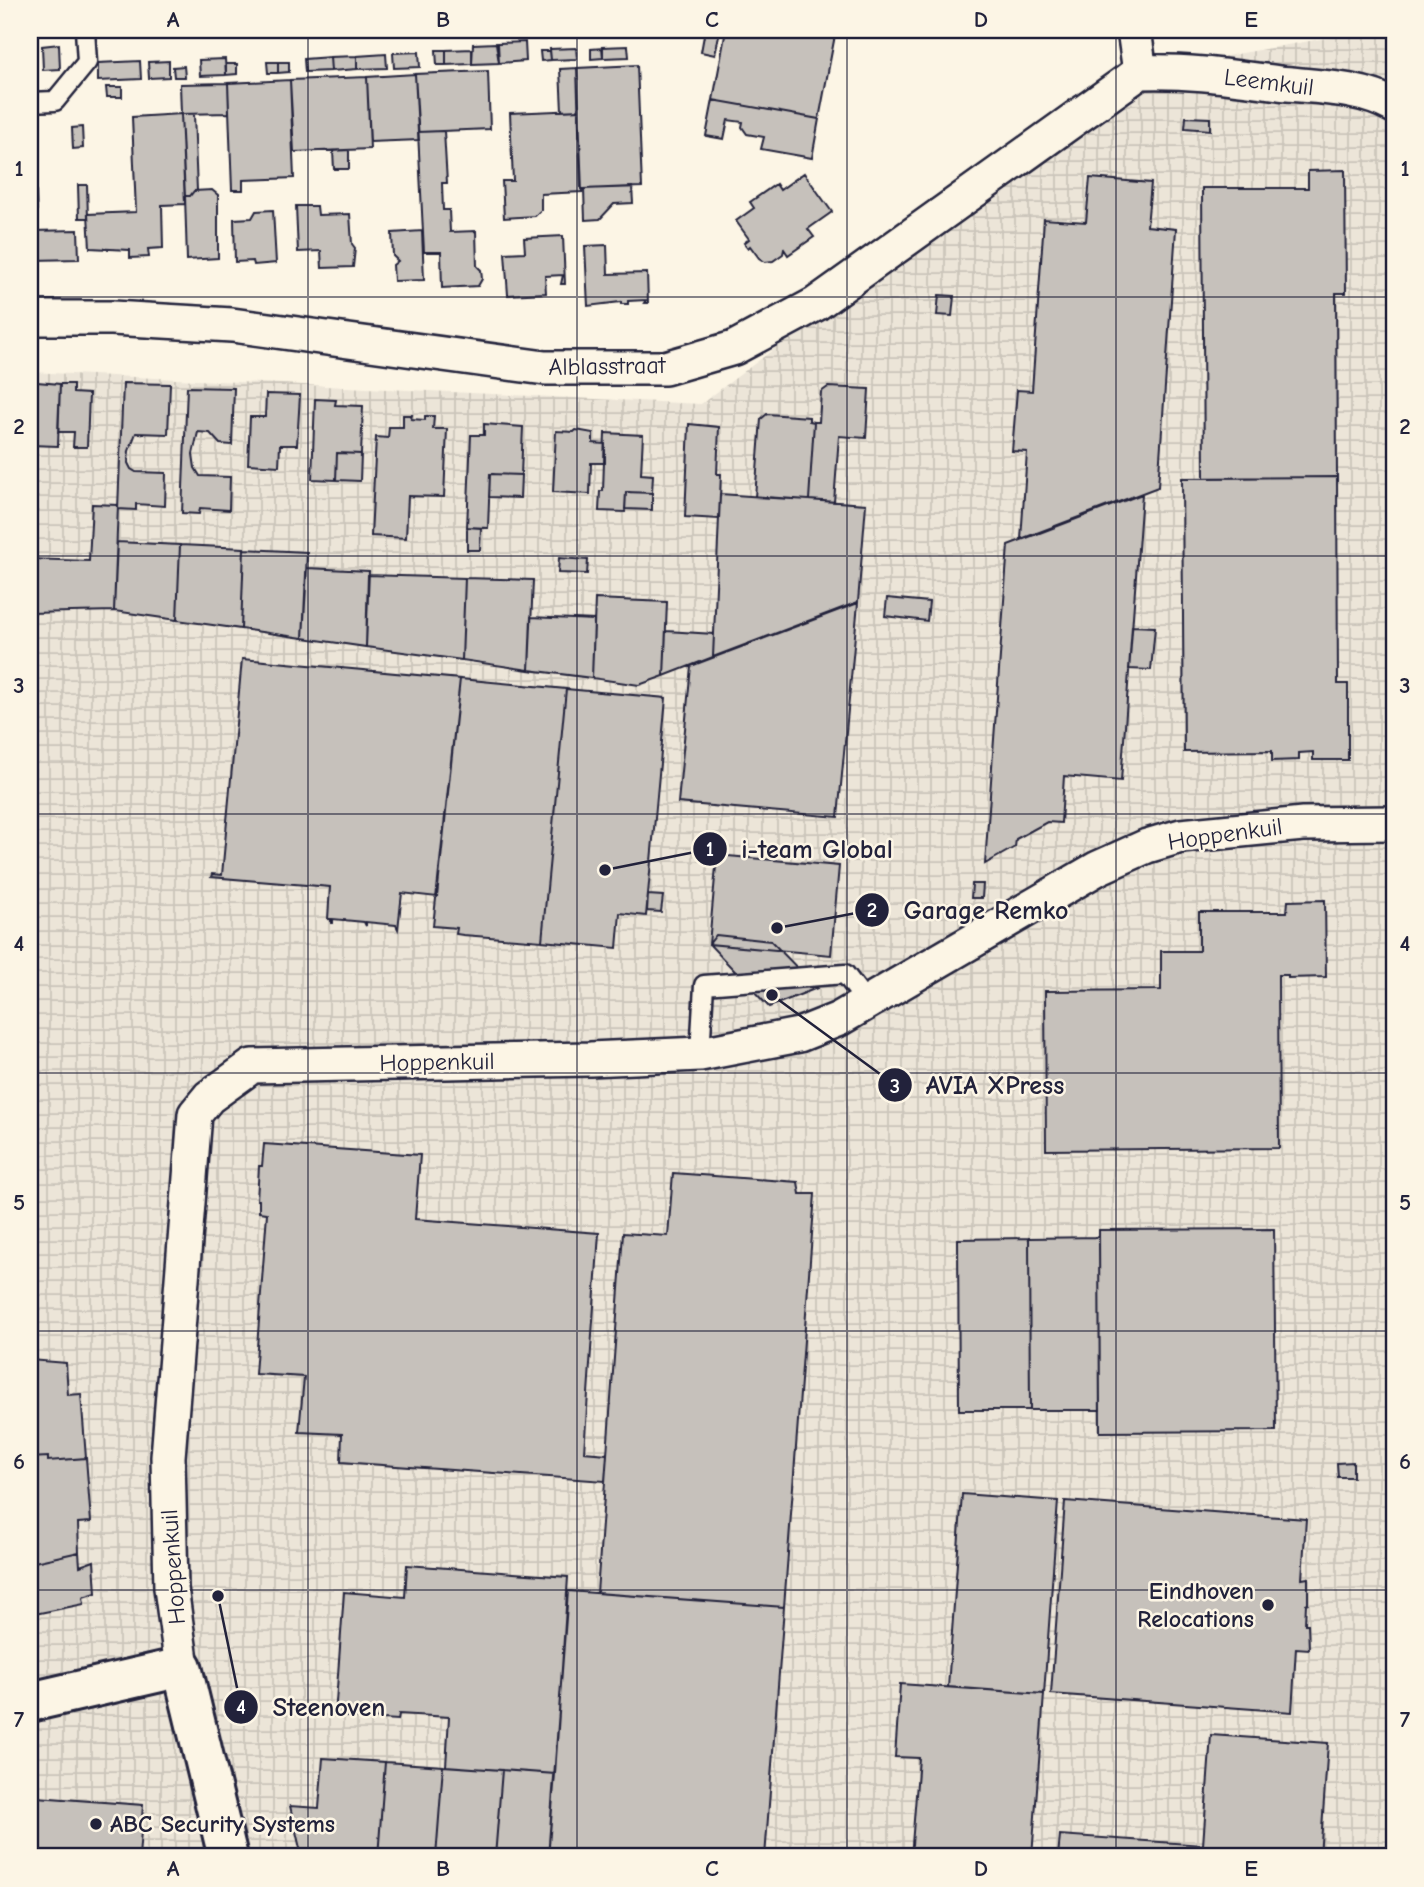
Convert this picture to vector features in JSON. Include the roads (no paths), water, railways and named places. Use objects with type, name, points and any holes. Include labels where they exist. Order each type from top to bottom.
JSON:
[{"type":"street","points":[[1134,30],[1140,72]]},
{"type":"street","name":"Leemkuil","points":[[1140,72],[1174,70],[1351,91],[1394,106]]},
{"type":"street","name":"Alblasstraat","points":[[30,318],[112,318],[232,325],[545,368],[665,368],[734,348],[816,304],[1140,72]]},
{"type":"street","name":"Hoppenkuil","points":[[228,1857],[182,1667],[171,1588],[168,1457],[195,1114],[209,1097],[252,1066],[700,1054],[799,1035],[839,1019],[1098,868],[1147,846],[1181,835],[1303,824],[1394,824]]},
{"type":"street","points":[[30,1702],[182,1667]]},
{"type":"lane","points":[[30,102],[55,101],[87,62],[85,30]]},
{"type":"lane","points":[[700,1054],[704,985],[845,974],[867,1003]]},
{"type":"place","name":"i-team Global","points":[[605,870]]},
{"type":"place","name":"Garage Remko","points":[[777,928]]},
{"type":"place","name":"AVIA XPress","points":[[772,995]]},
{"type":"place","name":"Steenoven","points":[[218,1596]]},
{"type":"place","name":"Eindhoven Relocations","points":[[1268,1605]]},
{"type":"place","name":"ABC Security Systems","points":[[96,1824]]}]
